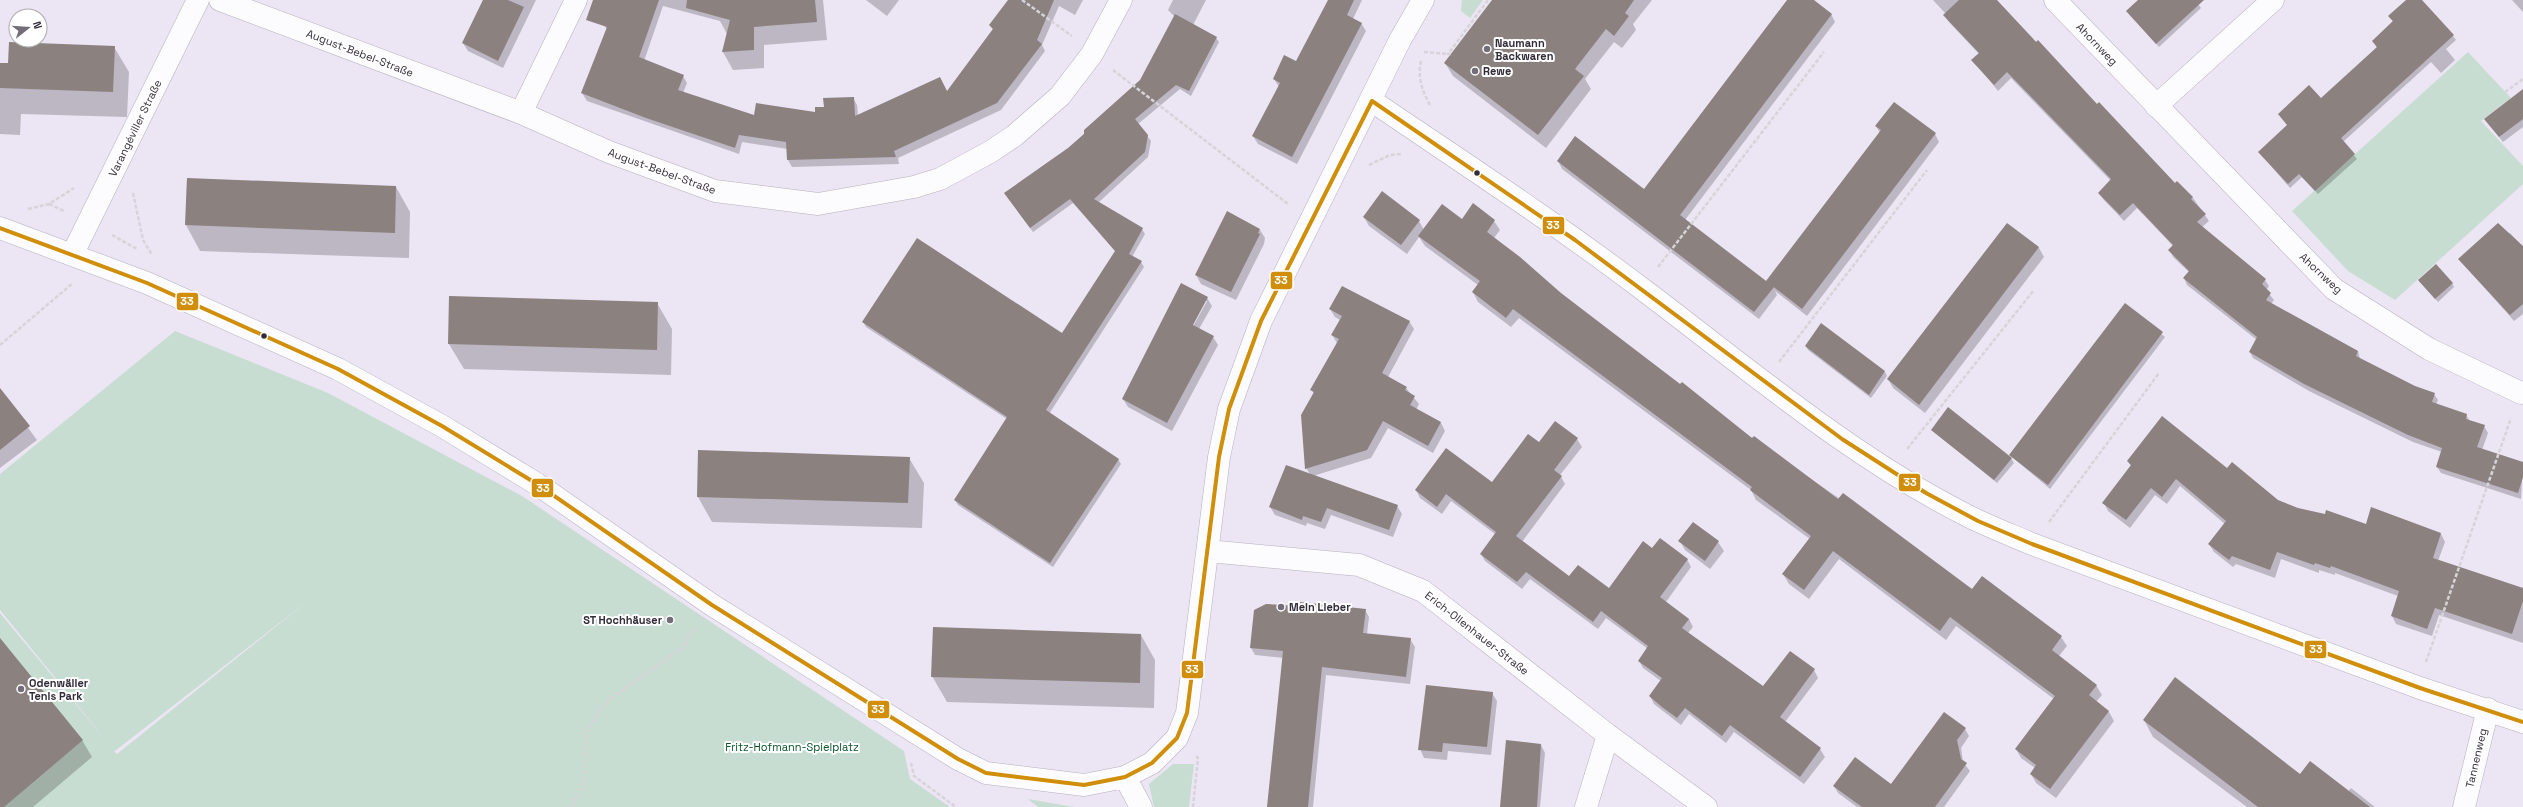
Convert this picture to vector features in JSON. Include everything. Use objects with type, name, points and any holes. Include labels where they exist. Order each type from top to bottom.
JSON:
[{"type":"street","name":"Varangéviller Straße","points":[[72,255],[198,0]]},
{"type":"street","name":"August-Bebel-Straße","points":[[220,0],[521,113],[609,152],[714,191],[818,204],[914,187],[940,179],[963,168],[1014,136],[1060,96],[1092,54],[1121,0]]},
{"type":"street","points":[[521,113],[576,0]]},
{"type":"street","points":[[3,229],[147,283],[338,369],[442,426],[537,484],[712,605],[912,731],[986,773],[1084,785],[1125,777],[1152,763],[1177,738],[1188,713],[1219,457],[1229,409],[1262,321],[1372,100],[1400,40],[1423,0]]},
{"type":"street","name":"Ahornweg","points":[[2054,0],[2334,289],[2429,349],[2521,394]]},
{"type":"street","points":[[2156,106],[2273,0]]},
{"type":"street","points":[[1372,100],[1521,200],[1641,288],[1763,383],[1889,471],[1970,517],[2032,544],[2420,688],[2488,709],[2523,722]]},
{"type":"street","name":"Erich-Ollenhauer-Straße","points":[[1208,551],[1359,565],[1423,591],[1608,735],[1706,807]]},
{"type":"street","name":"Tannenweg","points":[[2464,807],[2488,709]]},
{"type":"street","points":[[1586,807],[1608,735]]},
{"type":"street","points":[[1125,777],[1141,807]]},
{"type":"path","points":[[1022,0],[1078,41],[1092,54],[1311,222]]},
{"type":"path","points":[[1400,40],[1423,52],[1450,54],[1488,0]]},
{"type":"path","points":[[1336,171],[1359,180],[1369,165],[1378,160],[1390,155],[1418,154],[1438,117],[1422,89],[1419,77],[1423,52]]},
{"type":"path","points":[[1641,288],[1824,52]]},
{"type":"path","points":[[2506,92],[2523,79]]},
{"type":"path","points":[[114,170],[132,176],[134,207],[143,240],[153,257],[147,254]]},
{"type":"path","points":[[1763,383],[1927,170]]},
{"type":"path","points":[[3,229],[15,210],[39,208],[49,204],[79,183]]},
{"type":"path","points":[[88,223],[140,250]]},
{"type":"path","points":[[0,345],[96,264]]},
{"type":"path","points":[[1889,471],[2034,290]]},
{"type":"path","points":[[2032,544],[2159,373]]},
{"type":"path","points":[[2420,688],[2428,652],[2503,436],[2521,394]]},
{"type":"path","points":[[570,807],[584,783],[586,732],[605,703],[681,649],[712,605]]},
{"type":"path","points":[[912,731],[908,750],[914,776],[956,807]]},
{"type":"path","points":[[1177,738],[1198,758],[1193,807]]},
{"type":"green space","points":[[1462,0],[1483,0],[1470,18],[1461,11]]},
{"type":"green space","points":[[2468,52],[2511,98],[2481,121],[2523,166],[2523,184],[2395,300],[2348,271],[2292,211]]},
{"type":"green space","name":"Fritz-Hofmann-Spielplatz","points":[[175,331],[328,393],[522,496],[904,751],[910,779],[950,807],[0,807],[0,613],[109,744],[0,610],[0,474]],"holes":[[[309,600],[117,754],[114,751]]]},
{"type":"green space","points":[[1173,764],[1194,764],[1189,807],[1154,807],[1149,784]]},
{"type":"green space","points":[[1028,799],[1074,807],[1038,807]]},
{"type":"building","points":[[483,0],[508,0],[524,7],[498,61],[462,43]]},
{"type":"building","points":[[593,0],[659,0],[639,57],[684,75],[678,90],[754,115],[756,103],[815,112],[815,107],[824,107],[823,98],[854,97],[855,116],[940,77],[947,91],[993,29],[989,25],[1008,0],[1054,0],[1037,40],[1042,44],[997,103],[894,151],[896,157],[787,160],[786,142],[739,135],[735,148],[646,118],[581,93],[607,27],[586,20]]},
{"type":"building","points":[[687,0],[815,0],[817,22],[754,27],[754,50],[722,52],[730,20],[686,8]]},
{"type":"building","points":[[1328,0],[1354,0],[1347,15],[1362,23],[1292,157],[1252,136],[1280,83],[1273,79],[1284,55],[1296,61]]},
{"type":"building","points":[[1492,0],[1634,0],[1625,13],[1629,16],[1614,36],[1606,29],[1575,69],[1584,76],[1538,135],[1444,63]]},
{"type":"building","points":[[1787,0],[1814,0],[1832,14],[1680,215],[1774,287],[1754,312],[1557,161],[1575,136],[1644,189]]},
{"type":"building","points":[[1959,0],[1997,0],[2036,42],[2038,40],[2097,104],[2099,102],[2175,183],[2177,181],[2193,197],[2191,199],[2206,214],[2197,222],[2266,279],[2262,284],[2271,293],[2266,300],[2358,351],[2356,356],[2415,386],[2435,393],[2432,402],[2467,414],[2466,419],[2485,425],[2477,447],[2523,462],[2523,477],[2518,493],[2436,467],[2442,448],[2408,435],[2304,384],[2249,352],[2257,337],[2183,278],[2189,271],[2168,250],[2173,245],[2133,203],[2120,215],[2098,193],[2111,179],[2007,72],[1994,85],[1971,60],[1979,53],[1943,15]]},
{"type":"building","points":[[2138,0],[2204,0],[2156,44],[2126,11]]},
{"type":"building","points":[[2406,0],[2422,0],[2454,35],[2341,138],[2355,154],[2315,191],[2299,174],[2288,184],[2258,152],[2287,125],[2278,114],[2309,85],[2321,98],[2377,47],[2372,41],[2393,21],[2388,16]]},
{"type":"building","points":[[1175,14],[1217,37],[1189,91],[1176,85],[1135,119],[1148,135],[1145,152],[1094,199],[1143,228],[1129,254],[1142,261],[1046,410],[1119,459],[1050,563],[954,500],[1007,417],[862,322],[917,238],[1062,333],[1115,251],[1070,199],[1030,228],[1004,193],[1068,148],[1084,134],[1084,130],[1140,80]]},
{"type":"building","points":[[48,43],[115,46],[113,92],[0,88],[0,63],[8,63],[9,48],[48,48]]},
{"type":"building","points":[[2523,89],[2523,119],[2499,137],[2484,119]]},
{"type":"building","points":[[1894,102],[1936,133],[1802,309],[1766,281],[1881,130],[1875,126]]},
{"type":"building","points":[[187,178],[396,186],[395,233],[185,225]]},
{"type":"building","points":[[1382,191],[1420,220],[1401,245],[1363,217]]},
{"type":"building","points":[[1473,203],[1495,220],[1487,232],[1520,257],[1561,293],[1680,384],[1682,382],[1752,438],[1754,436],[1838,499],[1843,493],[1972,589],[1982,576],[2062,636],[2052,650],[2097,685],[2089,695],[2109,711],[2050,789],[2030,774],[2036,765],[2015,749],[2055,696],[1950,617],[1940,631],[1833,551],[1804,590],[1782,574],[1811,536],[1750,490],[1752,487],[1513,309],[1506,318],[1472,292],[1480,281],[1418,236],[1442,204],[1462,219]]},
{"type":"building","points":[[1227,211],[1260,229],[1258,233],[1260,234],[1231,292],[1195,275]]},
{"type":"building","points":[[2007,223],[2039,247],[1919,405],[1887,379]]},
{"type":"building","points":[[2498,223],[2523,246],[2523,304],[2510,315],[2458,259]]},
{"type":"building","points":[[2436,264],[2453,283],[2435,299],[2418,280]]},
{"type":"building","points":[[1181,283],[1208,297],[1193,325],[1214,336],[1167,423],[1122,399]]},
{"type":"building","points":[[1342,286],[1410,321],[1382,373],[1407,387],[1405,390],[1415,396],[1410,405],[1441,422],[1428,446],[1383,421],[1367,450],[1305,469],[1301,415],[1314,392],[1310,390],[1339,339],[1331,335],[1342,316],[1329,309]]},
{"type":"building","points":[[449,296],[658,302],[657,350],[448,344]]},
{"type":"building","points":[[2125,303],[2163,332],[2048,485],[2009,455]]},
{"type":"building","points":[[1821,323],[1885,371],[1869,395],[1805,346]]},
{"type":"building","points":[[0,388],[30,426],[0,450]]},
{"type":"building","points":[[1948,407],[2012,458],[1994,480],[1931,430]]},
{"type":"building","points":[[2162,416],[2227,468],[2232,462],[2278,500],[2298,508],[2325,514],[2326,510],[2366,524],[2371,507],[2441,533],[2433,558],[2523,588],[2523,601],[2512,634],[2435,608],[2427,629],[2391,616],[2399,591],[2331,566],[2330,568],[2315,563],[2314,565],[2277,552],[2270,570],[2232,556],[2229,560],[2208,544],[2226,521],[2176,479],[2162,497],[2151,488],[2126,520],[2102,503],[2131,465],[2127,461]]},
{"type":"building","points":[[1555,421],[1578,438],[1554,470],[1562,476],[1516,536],[1569,576],[1578,565],[1609,588],[1643,541],[1652,548],[1660,538],[1688,559],[1660,597],[1689,619],[1682,628],[1763,686],[1790,651],[1815,669],[1780,717],[1821,748],[1800,777],[1730,725],[1722,736],[1685,708],[1677,718],[1662,707],[1649,696],[1662,678],[1638,661],[1648,646],[1601,611],[1593,622],[1526,572],[1517,582],[1480,554],[1496,532],[1446,494],[1437,507],[1415,490],[1446,448],[1492,482],[1528,434],[1539,442]]},
{"type":"building","points":[[698,450],[910,457],[908,503],[697,497]]},
{"type":"building","points":[[1286,465],[1398,505],[1389,530],[1327,508],[1321,522],[1303,516],[1302,520],[1269,507]]},
{"type":"building","points":[[1693,522],[1719,541],[1705,561],[1678,541]]},
{"type":"building","points":[[1300,602],[1366,609],[1363,633],[1411,638],[1406,677],[1322,667],[1308,807],[1267,807],[1283,651],[1250,648],[1254,610],[1266,604],[1299,606]]},
{"type":"building","points":[[933,627],[1141,634],[1140,683],[931,677]]},
{"type":"building","name":"Odenwäller Tenis Park","points":[[0,638],[83,740],[4,807],[0,807]]},
{"type":"building","points":[[2175,677],[2300,774],[2310,761],[2370,807],[2258,807],[2143,720]]},
{"type":"building","points":[[1426,685],[1493,692],[1487,747],[1443,743],[1442,752],[1418,750]]},
{"type":"building","points":[[1944,712],[1966,728],[1957,740],[1961,759],[1967,763],[1935,807],[1862,807],[1833,786],[1855,757],[1891,784]]},
{"type":"building","points":[[1506,740],[1541,744],[1537,807],[1500,807]]},
{"type":"transit line","name":"33","points":[[1372,101],[1575,240],[1842,439],[1926,493],[1978,521],[2032,544],[2420,688],[2523,722]]},
{"type":"transit line","name":"33","points":[[0,228],[147,283],[338,369],[442,426],[537,484],[712,605],[958,759],[986,773],[1084,785],[1125,777],[1152,763],[1177,738],[1187,713],[1219,457],[1229,409],[1261,321],[1372,101]]},
{"type":"place","name":"Naumann Backwaren","points":[[1487,49]]},
{"type":"place","name":"Rewe","points":[[1475,71]]},
{"type":"place","name":"Mein Lieber","points":[[1281,607]]},
{"type":"place","name":"ST Hochhäuser","points":[[670,620]]},
{"type":"place","name":"Odenwäller Tenis Park","points":[[21,689]]}]
